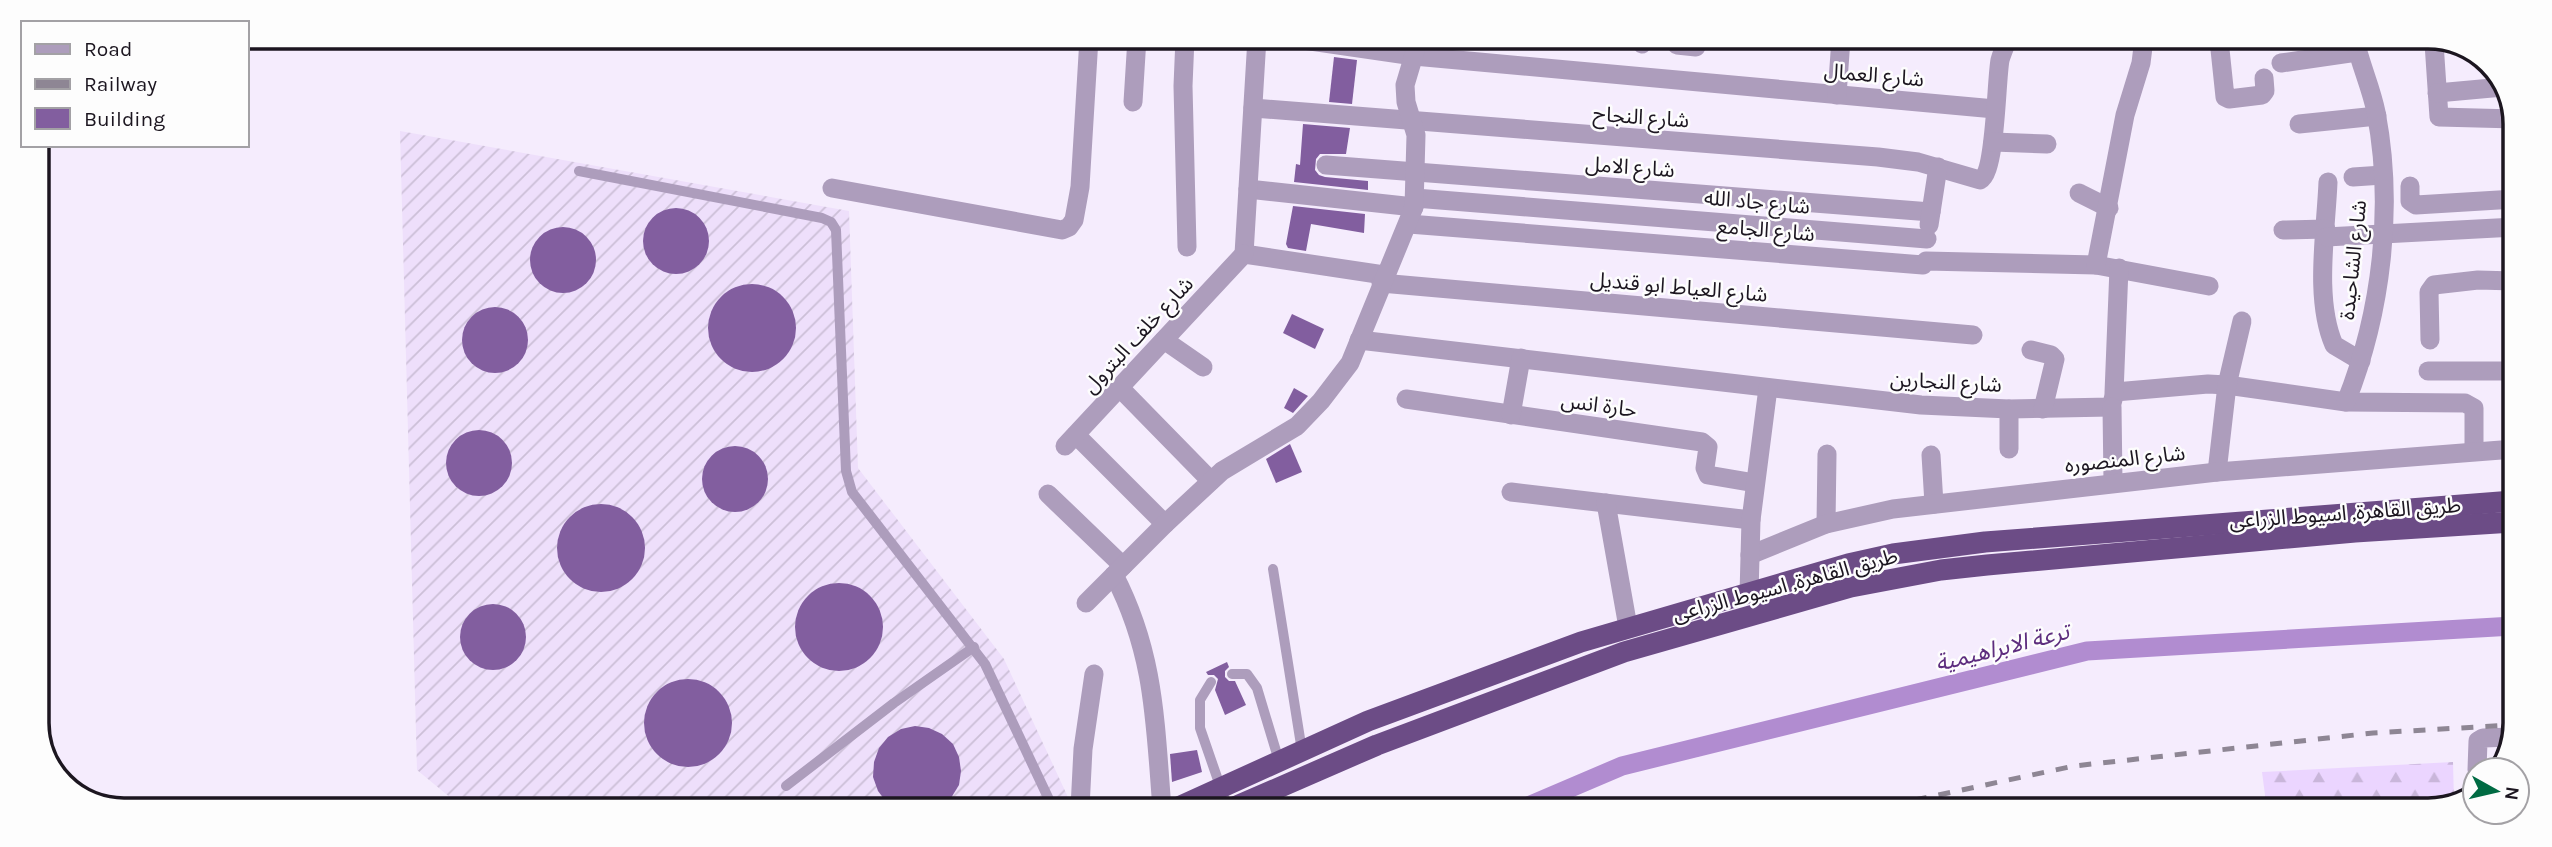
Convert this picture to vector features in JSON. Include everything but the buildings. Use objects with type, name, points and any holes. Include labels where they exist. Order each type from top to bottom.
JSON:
[{"type":"highway","name":"طريق القاهرة, اسيوط الزراعى","points":[[1199,798],[1368,721],[1628,627],[1848,564],[1938,547],[2503,502]]},
{"type":"highway","name":"طريق القاهرة, اسيوط الزراعى","points":[[1254,798],[1377,745],[1624,652],[1851,587],[1918,573],[1987,565],[2355,532],[2503,524]]},
{"type":"street","points":[[832,188],[1062,230],[1069,227],[1074,220],[1080,187],[1088,49]]},
{"type":"street","points":[[1133,102],[1136,49]]},
{"type":"street","points":[[1185,49],[1187,247]]},
{"type":"street","points":[[1244,254],[1256,49]]},
{"type":"street","points":[[1086,603],[1212,481],[1244,456],[1284,436],[1309,414],[1343,374],[1412,209],[1416,174],[1416,135],[1405,93],[1406,77],[1415,49]]},
{"type":"street","name":"شارع العمال","points":[[1434,49],[1838,95],[1995,109]]},
{"type":"street","points":[[1838,95],[1840,49]]},
{"type":"street","points":[[2005,49],[2000,62],[1993,142],[2047,144]]},
{"type":"street","points":[[2096,265],[2125,115],[2143,49]]},
{"type":"street","points":[[2220,49],[2225,97],[2229,99],[2262,95],[2265,92],[2264,78]]},
{"type":"street","points":[[2281,63],[2343,49]]},
{"type":"street","name":"شارع الشاحيدة","points":[[2346,402],[2361,362],[2373,306],[2383,234],[2383,175],[2377,116],[2357,49]]},
{"type":"street","points":[[2434,50],[2438,116],[2503,119]]},
{"type":"street","points":[[2437,93],[2493,88]]},
{"type":"street","name":"شارع النجاح","points":[[1253,108],[1878,157],[1938,167],[1977,180],[1983,179],[1987,174],[1993,142]]},
{"type":"street","points":[[2300,124],[2377,116]]},
{"type":"street","name":"شارع الامل","points":[[1326,165],[1931,212]]},
{"type":"street","points":[[1924,262],[1938,167]]},
{"type":"street","points":[[2353,177],[2383,175]]},
{"type":"street","points":[[2328,183],[2324,298],[2332,340],[2338,349],[2361,362]]},
{"type":"street","points":[[2410,186],[2412,204],[2435,196],[2503,199]]},
{"type":"street","name":"شارع جاد الله","points":[[1248,189],[1412,209],[1927,239]]},
{"type":"street","points":[[2080,193],[2109,208]]},
{"type":"street","name":"شارع الجامع","points":[[1412,209],[1922,265],[1924,262],[2096,265],[2209,286]]},
{"type":"street","points":[[2283,230],[2383,234],[2503,228]]},
{"type":"street","name":"شارع العياط ابو قنديل","points":[[1244,254],[1383,279],[1973,335]]},
{"type":"street","name":"شارع خلف البترول","points":[[1165,524],[1071,440],[1244,254]]},
{"type":"street","points":[[2113,482],[2113,400],[2119,268]]},
{"type":"street","points":[[2430,340],[2429,296],[2434,285],[2503,281]]},
{"type":"street","points":[[2217,472],[2227,385],[2242,321]]},
{"type":"street","points":[[1164,340],[1203,367]]},
{"type":"street","name":"شارع النجارين","points":[[1359,340],[1921,405],[2043,409],[2208,384],[2346,402],[2465,402],[2474,408],[2474,451]]},
{"type":"street","points":[[2031,350],[2052,355],[2056,361],[2043,409]]},
{"type":"street","points":[[1511,415],[1521,358]]},
{"type":"street","points":[[2428,371],[2503,371]]},
{"type":"street","points":[[1120,388],[1212,481]]},
{"type":"street","points":[[1749,594],[1751,520],[1768,388]]},
{"type":"street","name":"حارة انس","points":[[1406,399],[1705,443],[1708,447],[1705,468],[1708,475],[1755,482]]},
{"type":"street","points":[[2009,409],[2009,449]]},
{"type":"street","name":"شارع المنصوره","points":[[1750,555],[1826,524],[1870,513],[1934,504],[2217,472],[2503,450]]},
{"type":"street","points":[[1826,524],[1827,454]]},
{"type":"street","points":[[1931,455],[1934,504]]},
{"type":"street","points":[[1511,492],[1751,520]]},
{"type":"street","points":[[1048,494],[1118,571],[1149,669],[1161,798]]},
{"type":"street","points":[[1606,503],[1628,627]]},
{"type":"street","points":[[1081,798],[1083,749],[1094,674]]},
{"type":"street","points":[[2477,756],[2478,741],[2483,738],[2501,737]]},
{"type":"lane","points":[[579,171],[822,218],[831,222],[836,230],[846,471],[852,492],[985,664],[1048,798]]},
{"type":"lane","points":[[1273,569],[1302,751]]},
{"type":"lane","points":[[786,786],[894,703],[974,647]]},
{"type":"lane","points":[[1232,674],[1247,674],[1257,688],[1280,762]]},
{"type":"lane","points":[[1211,682],[1200,700],[1200,728],[1225,798]]},
{"type":"shaded area","points":[[400,131],[849,211],[858,468],[1004,659],[1068,798],[451,798],[417,770]]},
{"type":"green space","points":[[2453,762],[2454,793],[2428,798],[2265,798],[2262,772]]},
{"type":"waterway","name":"ترعة الابراهيمية","points":[[1547,798],[1622,766],[2087,651],[2503,627]]},
{"type":"railway","points":[[1924,798],[2074,766],[2373,733],[2503,726]]}]
